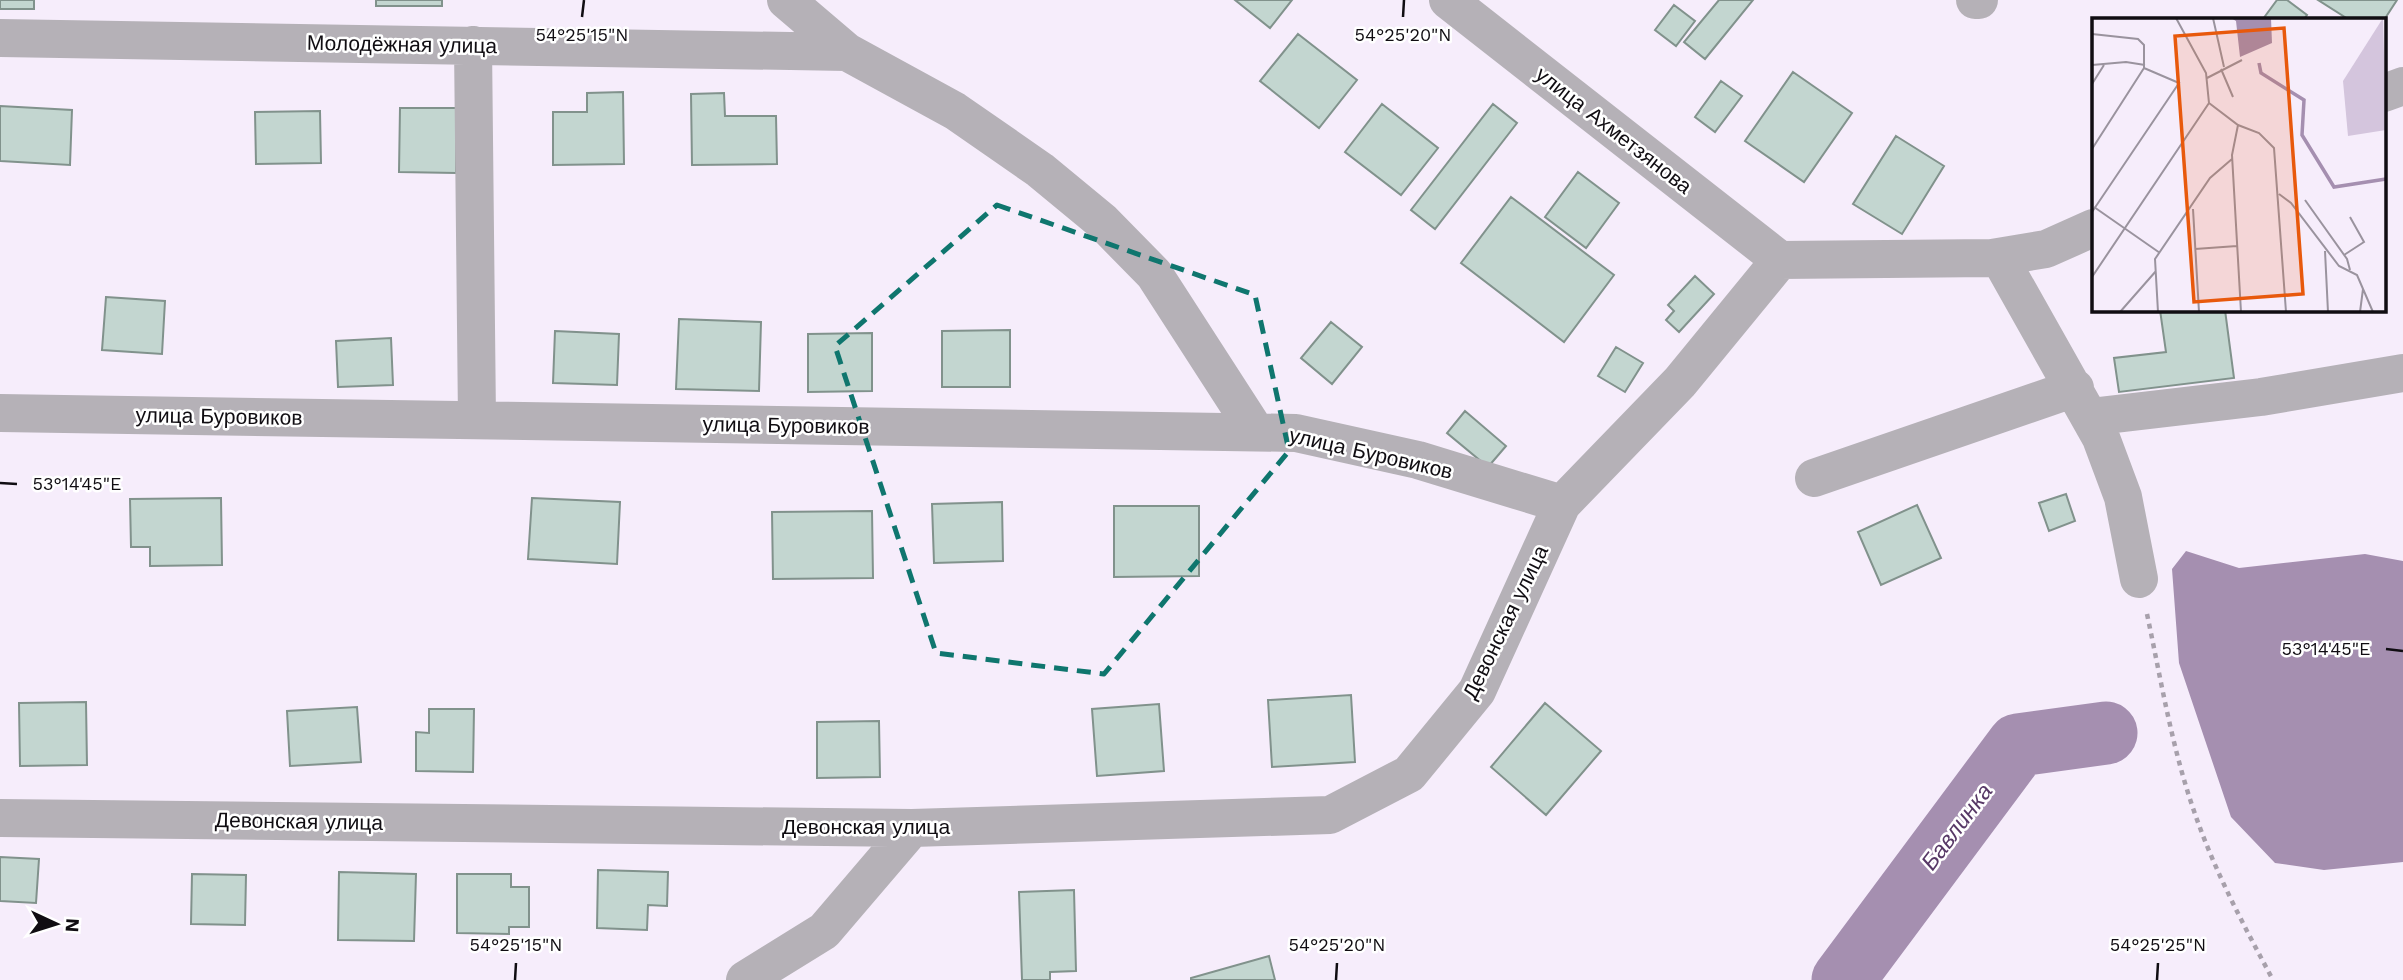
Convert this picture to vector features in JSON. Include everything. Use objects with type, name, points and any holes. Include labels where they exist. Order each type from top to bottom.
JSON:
[{"type":"street","points":[[786,0],[847,52],[955,111],[1040,170],[1103,222],[1154,274],[1256,432]]},
{"type":"street","name":"улица Ахметзянова","points":[[1448,0],[1780,260]]},
{"type":"street","name":"Молодёжная улица","points":[[0,38],[847,52]]},
{"type":"street","points":[[473,46],[477,420]]},
{"type":"street","points":[[2386,92],[2403,86]]},
{"type":"street","points":[[1780,260],[1999,257],[2046,249],[2092,228]]},
{"type":"street","points":[[1999,257],[2101,438],[2123,497],[2139,579]]},
{"type":"street","name":"Девонская улица","points":[[0,818],[912,828],[1330,815],[1409,774],[1477,691],[1562,504],[1680,382],[1780,260]]},
{"type":"street","points":[[1814,478],[2082,402],[2261,397],[2403,373]]},
{"type":"street","name":"улица Буровиков","points":[[0,413],[1296,433],[1418,460],[1562,504]]},
{"type":"street","points":[[745,980],[824,931],[912,828]]},
{"type":"path","points":[[2139,579],[2180,762],[2194,811],[2210,853],[2273,980]]},
{"type":"highlighted area","points":[[997,205],[1255,295],[1289,451],[1104,674],[936,653],[835,346]]},
{"type":"shaded area","points":[[2186,551],[2239,568],[2365,554],[2403,561],[2403,862],[2324,870],[2275,863],[2231,817],[2179,663],[2172,569]]},
{"type":"building","points":[[0,0],[34,0],[34,9],[0,9]]},
{"type":"building","points":[[376,0],[442,0],[442,6],[376,6]]},
{"type":"building","points":[[1235,0],[1292,0],[1270,28]]},
{"type":"building","points":[[1719,0],[1753,0],[1705,59],[1684,42]]},
{"type":"building","points":[[2277,0],[2287,0],[2307,15],[2305,18],[2264,18]]},
{"type":"building","points":[[2318,0],[2397,0],[2385,18],[2346,18]]},
{"type":"building","points":[[1674,5],[1695,21],[1676,46],[1655,30]]},
{"type":"building","points":[[1298,34],[1357,80],[1319,128],[1260,81]]},
{"type":"building","points":[[1793,72],[1852,113],[1804,182],[1745,141]]},
{"type":"building","points":[[1721,81],[1742,96],[1715,132],[1695,117]]},
{"type":"building","points":[[623,92],[624,164],[553,165],[553,112],[587,112],[587,93]]},
{"type":"building","points":[[724,93],[725,116],[776,116],[777,164],[692,165],[691,94]]},
{"type":"building","points":[[1382,104],[1438,148],[1401,195],[1345,152]]},
{"type":"building","points":[[1493,104],[1517,123],[1435,229],[1411,210]]},
{"type":"building","points":[[0,106],[72,110],[70,165],[0,161]]},
{"type":"building","points":[[400,108],[457,108],[456,173],[399,172]]},
{"type":"building","points":[[320,111],[321,163],[256,164],[255,112]]},
{"type":"building","points":[[1896,136],[1944,166],[1902,234],[1853,204]]},
{"type":"building","points":[[1578,172],[1619,203],[1586,248],[1545,217]]},
{"type":"building","points":[[1511,197],[1614,275],[1564,342],[1461,263]]},
{"type":"building","points":[[1695,276],[1714,294],[1679,332],[1666,320],[1674,311],[1668,305]]},
{"type":"building","points":[[106,297],[165,301],[162,354],[102,350]]},
{"type":"building","points":[[2160,312],[2225,312],[2234,378],[2119,392],[2114,358],[2166,352]]},
{"type":"building","points":[[679,319],[761,322],[759,391],[676,389]]},
{"type":"building","points":[[1331,322],[1362,347],[1332,384],[1301,358]]},
{"type":"building","points":[[1010,330],[1010,387],[942,387],[942,331]]},
{"type":"building","points":[[555,331],[619,334],[617,385],[553,383]]},
{"type":"building","points":[[872,333],[872,391],[808,392],[808,334]]},
{"type":"building","points":[[391,338],[393,385],[338,387],[336,341]]},
{"type":"building","points":[[1616,347],[1643,363],[1625,392],[1598,376]]},
{"type":"building","points":[[1465,411],[1506,446],[1488,467],[1447,433]]},
{"type":"building","points":[[2066,494],[2075,521],[2049,531],[2039,503]]},
{"type":"building","points":[[221,498],[222,565],[150,566],[150,547],[131,547],[130,499]]},
{"type":"building","points":[[532,498],[620,502],[617,564],[528,559]]},
{"type":"building","points":[[1002,502],[1003,561],[934,563],[932,504]]},
{"type":"building","points":[[1917,505],[1941,558],[1881,585],[1858,532]]},
{"type":"building","points":[[1114,506],[1199,506],[1199,576],[1114,577]]},
{"type":"building","points":[[872,511],[873,578],[773,579],[772,512]]},
{"type":"building","points":[[1351,695],[1355,762],[1272,767],[1268,700]]},
{"type":"building","points":[[86,702],[87,765],[20,766],[19,703]]},
{"type":"building","points":[[1545,703],[1601,751],[1546,815],[1491,767]]},
{"type":"building","points":[[1159,704],[1164,771],[1097,776],[1092,709]]},
{"type":"building","points":[[357,707],[361,762],[290,766],[287,711]]},
{"type":"building","points":[[429,709],[474,709],[473,772],[416,771],[416,732],[429,733]]},
{"type":"building","points":[[879,721],[880,777],[817,778],[817,722]]},
{"type":"building","points":[[0,857],[39,859],[36,903],[0,901]]},
{"type":"building","points":[[598,870],[668,872],[667,906],[648,905],[647,930],[597,928]]},
{"type":"building","points":[[339,872],[416,874],[414,941],[338,940]]},
{"type":"building","points":[[192,874],[246,875],[245,925],[191,924]]},
{"type":"building","points":[[457,874],[511,874],[511,887],[529,887],[529,927],[509,927],[509,934],[457,933]]},
{"type":"building","points":[[1074,890],[1076,971],[1050,972],[1050,980],[1022,980],[1019,892]]},
{"type":"building","points":[[1269,956],[1275,980],[1191,980],[1191,978]]},
{"type":"waterway","name":"Бавлинка","points":[[1843,980],[2018,745],[2106,733]]}]
